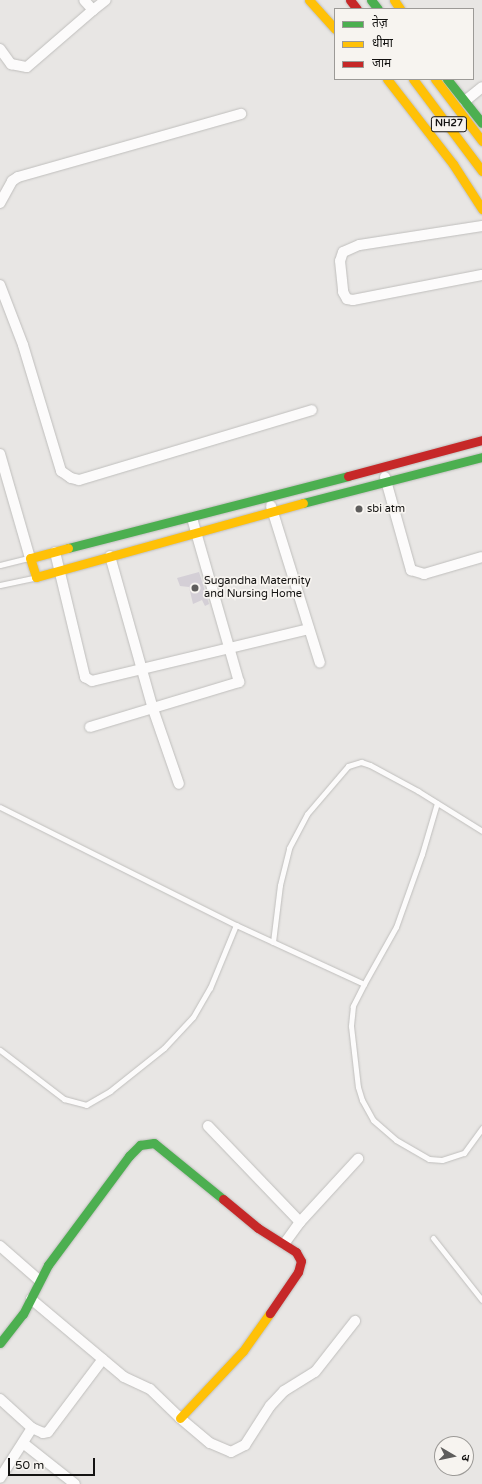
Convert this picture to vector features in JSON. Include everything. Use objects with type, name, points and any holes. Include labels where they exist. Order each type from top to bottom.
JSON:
[{"type":"main road","points":[[309,0],[334,28]]},
{"type":"main road","points":[[371,0],[377,8]]},
{"type":"main road","points":[[388,80],[453,164],[482,209]]},
{"type":"main road","name":"NH27","points":[[414,80],[482,171]]},
{"type":"main road","name":"NH27","points":[[436,80],[482,141]]},
{"type":"main road","points":[[448,80],[482,123]]},
{"type":"main road","points":[[479,440],[481,457],[349,490],[59,571],[36,577],[30,558],[269,498],[479,440]]},
{"type":"main road","points":[[346,477],[349,490]]},
{"type":"main road","points":[[0,1343],[23,1314],[39,1280],[129,1156],[140,1145],[148,1143],[158,1145],[258,1228],[300,1256],[301,1265],[298,1272],[243,1351],[180,1418]]},
{"type":"street","points":[[84,0],[93,10]]},
{"type":"street","points":[[0,49],[11,64],[27,67],[106,0]]},
{"type":"street","points":[[465,101],[482,87]]},
{"type":"street","points":[[0,184],[12,181],[18,177],[241,114]]},
{"type":"street","points":[[0,203],[12,181]]},
{"type":"street","points":[[482,226],[359,245],[342,252],[340,261],[343,292],[347,298],[353,300],[482,275]]},
{"type":"street","points":[[0,285],[23,345],[61,471],[71,478],[79,480],[312,410]]},
{"type":"street","points":[[0,454],[30,558]]},
{"type":"street","points":[[383,467],[411,570],[424,574],[482,557]]},
{"type":"street","points":[[269,498],[320,663]]},
{"type":"street","points":[[90,726],[238,685],[240,678],[229,648],[192,518]]},
{"type":"street","points":[[55,552],[86,677],[92,681],[309,629]]},
{"type":"street","points":[[110,556],[143,668],[153,709],[179,784]]},
{"type":"street","points":[[208,1126],[300,1222]]},
{"type":"street","points":[[284,1244],[300,1222],[358,1159]]},
{"type":"street","points":[[0,1246],[39,1280]]},
{"type":"street","points":[[31,1299],[124,1377],[150,1389],[180,1418],[210,1443],[231,1452],[238,1450],[245,1445],[270,1406],[284,1391],[315,1372],[355,1321]]},
{"type":"street","points":[[0,1399],[32,1428],[43,1433],[48,1432],[103,1359]]},
{"type":"street","points":[[0,1476],[32,1428]]},
{"type":"street","points":[[23,1443],[75,1484]]},
{"type":"lane","points":[[0,565],[30,558]]},
{"type":"lane","points":[[0,585],[36,577]]},
{"type":"lane","points":[[273,942],[280,884],[289,848],[307,814],[348,766],[361,762],[370,766],[437,803],[482,831]]},
{"type":"lane","points":[[437,803],[422,854],[396,927],[353,1006],[351,1026],[358,1087],[362,1100],[373,1120],[396,1140],[429,1159],[452,1159],[464,1153],[482,1128]]},
{"type":"lane","points":[[0,808],[236,925],[364,984]]},
{"type":"lane","points":[[0,1050],[64,1099],[86,1105],[110,1090],[164,1048],[193,1017],[210,988],[236,925]]},
{"type":"lane","points":[[433,1238],[482,1300]]},
{"type":"building","points":[[199,572],[209,604],[205,606],[202,600],[193,604],[189,587],[180,586],[177,578]]},
{"type":"traffic: fast","points":[[371,0],[377,8]]},
{"type":"traffic: fast","points":[[448,80],[482,123]]},
{"type":"traffic: fast","points":[[303,503],[482,457]]},
{"type":"traffic: fast","points":[[68,548],[348,476]]},
{"type":"traffic: fast","points":[[0,1343],[23,1314],[48,1265],[129,1156],[140,1145],[154,1143],[223,1199]]},
{"type":"traffic: slow","points":[[309,0],[334,28]]},
{"type":"traffic: slow","points":[[394,0],[399,8]]},
{"type":"traffic: slow","points":[[388,80],[453,164],[482,209]]},
{"type":"traffic: slow","points":[[414,80],[482,171]]},
{"type":"traffic: slow","points":[[436,80],[482,141]]},
{"type":"traffic: slow","points":[[68,548],[30,558],[36,577],[303,503]]},
{"type":"traffic: slow","points":[[180,1418],[243,1351],[270,1313]]},
{"type":"traffic: jam","points":[[350,0],[356,8]]},
{"type":"traffic: jam","points":[[348,476],[482,440]]},
{"type":"traffic: jam","points":[[223,1199],[258,1228],[296,1252],[301,1261],[298,1272],[270,1313]]},
{"type":"place","name":"sbi atm","points":[[359,509]]},
{"type":"place","name":"Sugandha Maternity and Nursing Home","points":[[195,588]]}]
